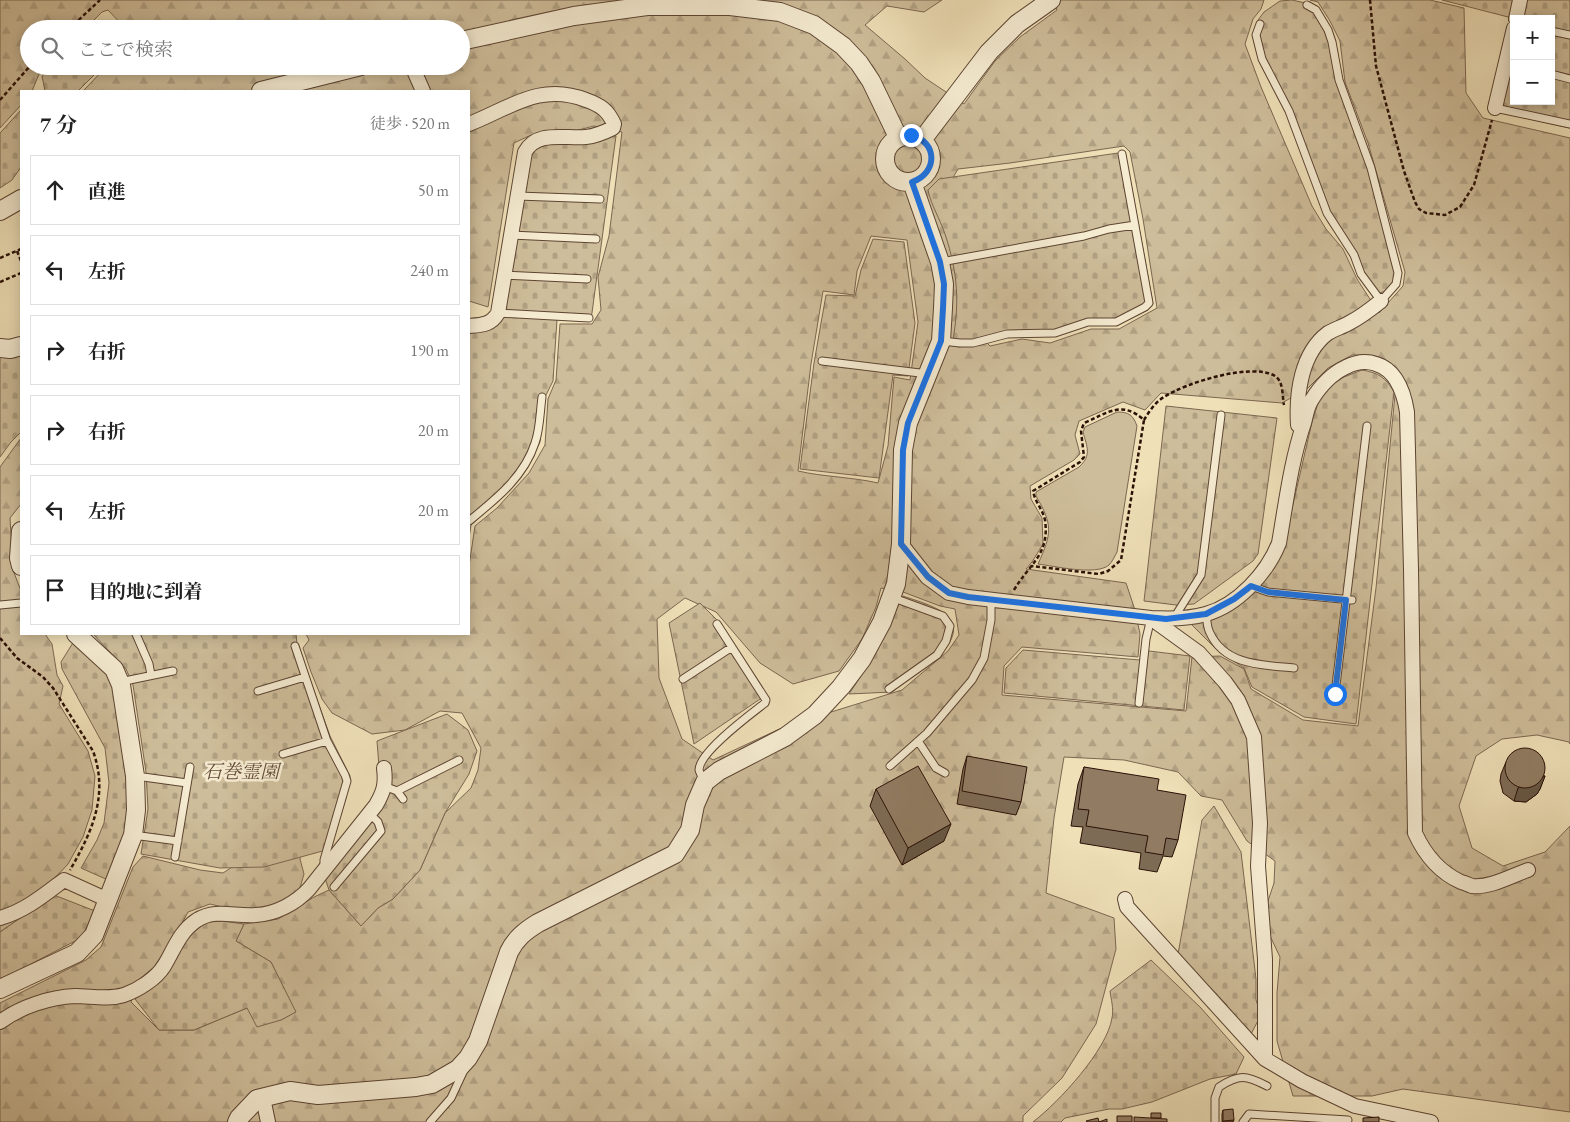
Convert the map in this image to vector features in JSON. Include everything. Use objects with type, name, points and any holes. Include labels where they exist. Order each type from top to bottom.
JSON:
[{"type":"street","points":[[922,140],[989,52],[1017,24],[1051,0]]},
{"type":"street","points":[[1517,15],[1520,0]]},
{"type":"street","points":[[470,39],[574,16],[647,6],[730,6],[780,12],[814,25],[843,46],[859,63],[871,81],[898,137]]},
{"type":"street","points":[[1495,108],[1510,65]]},
{"type":"street","points":[[265,90],[325,75]]},
{"type":"street","points":[[416,75],[423,90]]},
{"type":"street","points":[[470,124],[532,96],[552,93],[574,95],[605,109],[614,124],[613,128],[605,132],[589,136],[545,137],[536,139],[529,144],[525,152],[498,313],[493,320],[485,324],[470,326]]},
{"type":"street","points":[[911,135],[922,140],[930,151],[931,164],[924,176],[912,182],[897,180],[887,169],[884,162],[887,147],[898,137],[911,135]]},
{"type":"street","points":[[237,1122],[238,1118],[257,1099],[290,1091],[318,1095],[416,1087],[432,1084],[458,1069],[468,1058],[478,1041],[509,952],[515,941],[524,932],[538,923],[675,854],[690,830],[695,805],[705,782],[720,771],[785,737],[815,714],[841,687],[862,659],[882,622],[896,584],[901,544],[903,450],[908,423],[941,341],[944,284],[940,262],[912,182]]},
{"type":"street","points":[[0,211],[20,200]]},
{"type":"street","points":[[901,544],[928,577],[949,593],[1007,602],[1151,618],[1174,618],[1206,614],[1234,599],[1251,586],[1274,556],[1279,543],[1298,432],[1301,378],[1311,350],[1330,332],[1358,318],[1381,301]]},
{"type":"street","points":[[0,348],[10,350],[20,346]]},
{"type":"street","points":[[1298,432],[1310,402],[1330,376],[1358,362],[1371,362],[1381,365],[1390,372],[1405,397],[1411,569],[1415,833],[1422,848],[1435,864],[1450,877],[1471,886],[1484,885],[1528,870]]},
{"type":"street","points":[[20,544],[20,562]]},
{"type":"street","points":[[1151,618],[1199,653],[1225,682],[1238,700],[1254,737],[1260,823],[1258,866],[1265,959],[1265,1059]]},
{"type":"street","points":[[0,989],[77,953],[94,935],[133,835],[136,810],[135,776],[120,682],[114,669],[77,635]]},
{"type":"street","points":[[0,1022],[31,1006],[53,999],[75,996],[112,997],[124,995],[138,988],[162,969],[184,930],[198,920],[212,913],[256,916],[291,904],[302,896],[325,870],[370,813],[380,797],[391,789],[386,781],[384,768]]},
{"type":"street","points":[[0,918],[28,907],[64,880],[108,900]]},
{"type":"street","points":[[1125,899],[1127,907],[1265,1059],[1302,1081],[1355,1106],[1431,1122]]},
{"type":"street","points":[[263,1098],[268,1122]]},
{"type":"lane","points":[[1260,24],[1256,35],[1262,59],[1289,111],[1327,213],[1354,255],[1361,274],[1381,301],[1396,284],[1398,273],[1371,168],[1339,80],[1332,42],[1323,19],[1316,10],[1307,5]]},
{"type":"lane","points":[[1555,32],[1570,35]]},
{"type":"lane","points":[[1555,75],[1570,78]]},
{"type":"lane","points":[[1495,108],[1570,124]]},
{"type":"lane","points":[[941,341],[973,343],[1007,334],[1055,333],[1088,322],[1116,322],[1150,303],[1122,154]]},
{"type":"lane","points":[[518,196],[600,199]]},
{"type":"lane","points":[[940,262],[1084,236],[1109,229],[1135,226]]},
{"type":"lane","points":[[511,235],[596,240]]},
{"type":"lane","points":[[504,275],[587,279]]},
{"type":"lane","points":[[498,313],[588,318]]},
{"type":"lane","points":[[822,361],[928,374]]},
{"type":"lane","points":[[470,520],[498,496],[523,470],[536,442],[542,398]]},
{"type":"lane","points":[[1174,618],[1201,575],[1221,415]]},
{"type":"lane","points":[[1335,694],[1349,600],[1368,426]]},
{"type":"lane","points":[[1251,586],[1268,592],[1349,600]]},
{"type":"lane","points":[[889,689],[937,655],[946,641],[950,626],[943,616],[891,597]]},
{"type":"lane","points":[[890,766],[918,741],[972,680],[984,658],[991,620],[991,600]]},
{"type":"lane","points":[[0,605],[20,603]]},
{"type":"lane","points":[[1206,614],[1210,632],[1224,651],[1244,662],[1294,668]]},
{"type":"lane","points":[[1139,703],[1146,639],[1151,618]]},
{"type":"lane","points":[[705,782],[699,771],[701,762],[730,732],[766,703],[766,700],[717,624]]},
{"type":"lane","points":[[136,635],[149,664],[151,675]]},
{"type":"lane","points":[[295,646],[327,741],[347,781],[324,860],[325,870]]},
{"type":"lane","points":[[683,679],[732,647]]},
{"type":"lane","points":[[120,682],[173,671]]},
{"type":"lane","points":[[258,691],[305,677]]},
{"type":"lane","points":[[283,754],[327,741]]},
{"type":"lane","points":[[918,741],[936,768],[945,773]]},
{"type":"lane","points":[[403,799],[391,789],[459,760]]},
{"type":"lane","points":[[175,857],[190,767]]},
{"type":"lane","points":[[135,776],[187,783]]},
{"type":"lane","points":[[334,887],[381,831],[378,822],[370,813]]},
{"type":"lane","points":[[133,835],[178,841]]},
{"type":"lane","points":[[430,1122],[451,1098],[461,1079],[468,1058]]},
{"type":"lane","points":[[1215,1122],[1215,1098],[1219,1087],[1234,1078],[1244,1077],[1267,1086]]},
{"type":"lane","points":[[1243,1122],[1249,1114],[1348,1120]]},
{"type":"path","points":[[79,20],[100,0]]},
{"type":"path","points":[[1370,0],[1376,66],[1404,171],[1414,202],[1419,209],[1426,213],[1445,215],[1460,207],[1467,198],[1474,185],[1495,108]]},
{"type":"path","points":[[0,100],[22,75]]},
{"type":"path","points":[[0,258],[20,250]]},
{"type":"path","points":[[17,251],[20,258]]},
{"type":"path","points":[[0,282],[20,273]]},
{"type":"path","points":[[1031,566],[1098,574],[1108,571],[1121,560],[1144,420],[1162,398],[1191,383],[1238,373],[1255,372],[1275,376],[1279,381],[1287,417],[1298,432]]},
{"type":"path","points":[[1007,602],[1022,576],[1045,544],[1045,518],[1033,491],[1084,458],[1080,431],[1084,423],[1118,409],[1128,410],[1144,420]]},
{"type":"path","points":[[0,638],[17,658],[43,677],[54,688],[93,751],[97,761],[99,793],[96,817],[80,852],[64,880]]},
{"type":"green space","points":[[0,0],[942,0],[924,12],[887,6],[865,25],[925,78],[964,104],[995,61],[1020,37],[1057,10],[1053,0],[1264,0],[1261,9],[1253,19],[1245,44],[1261,87],[1312,206],[1326,229],[1343,249],[1357,279],[1379,313],[1403,286],[1405,272],[1368,143],[1345,82],[1340,41],[1318,2],[1310,0],[1430,0],[1464,8],[1466,93],[1483,118],[1570,138],[1570,744],[1569,742],[1537,735],[1502,739],[1476,756],[1459,806],[1472,848],[1503,866],[1545,852],[1570,826],[1570,1112],[1403,1089],[1372,1096],[1293,1096],[1277,1041],[1277,993],[1280,957],[1262,919],[1274,883],[1275,861],[1247,841],[1222,800],[1201,796],[1178,772],[1124,760],[1064,757],[1054,818],[1046,893],[1114,918],[1116,949],[1096,1024],[1062,1078],[1023,1116],[1023,1122],[0,1122],[0,1003],[86,960],[101,947],[133,867],[143,856],[200,870],[223,873],[249,856],[303,839],[300,859],[304,874],[299,891],[285,903],[258,912],[235,910],[210,904],[188,912],[154,967],[137,981],[131,1002],[159,1030],[194,1030],[247,1008],[281,1020],[295,1012],[271,962],[236,941],[244,924],[278,919],[329,890],[361,926],[378,908],[393,899],[420,870],[445,813],[471,788],[478,770],[481,748],[462,713],[440,711],[405,730],[372,734],[332,713],[322,699],[303,648],[309,640],[306,635],[470,635],[470,559],[475,526],[497,508],[529,473],[545,445],[548,399],[556,380],[560,324],[592,324],[601,310],[598,277],[609,236],[622,132],[594,126],[563,134],[531,135],[514,143],[488,307],[470,301],[470,90],[84,90],[98,75],[470,75],[470,20],[117,20],[108,10],[102,12],[94,20],[20,20],[20,75],[39,75],[32,90],[20,90],[20,106],[0,128]],"holes":[[[1124,146],[1130,152],[1157,308],[1119,329],[1091,329],[1050,343],[1022,339],[990,346],[979,335],[948,186],[958,169]],[[871,236],[907,240],[918,322],[910,380],[894,377],[888,446],[878,483],[798,471],[811,364],[823,291],[854,295],[857,271]],[[1352,355],[1370,355],[1382,358],[1392,365],[1403,379],[1395,395],[1376,588],[1358,726],[1303,720],[1251,689],[1244,669],[1220,656],[1192,657],[1186,711],[1002,695],[1004,666],[1022,647],[1138,657],[1140,634],[1135,610],[1126,583],[1026,569],[1043,544],[1042,518],[1031,499],[1030,486],[1074,460],[1080,454],[1075,435],[1079,421],[1123,402],[1145,410],[1161,393],[1282,403],[1308,388],[1328,368]],[[881,588],[903,592],[940,606],[955,609],[959,635],[948,651],[902,690],[786,726],[713,760],[682,739],[659,678],[657,619],[685,598],[716,612],[760,663],[793,684],[839,671],[862,639],[876,607]]]},
{"type":"green space","points":[[1292,0],[1310,4],[1335,40],[1344,88],[1394,245],[1401,276],[1396,288],[1373,295],[1346,248],[1328,222],[1288,117],[1257,53],[1253,37],[1258,20],[1264,12],[1280,1]]},
{"type":"green space","points":[[1442,0],[1570,0],[1570,128],[1490,110],[1510,26],[1510,105],[1555,105],[1555,15],[1510,15],[1510,17]]},
{"type":"green space","points":[[94,75],[79,90],[45,90],[42,76]]},
{"type":"green space","points":[[20,111],[20,168],[12,180],[0,188],[0,133]]},
{"type":"green space","points":[[588,134],[616,136],[591,320],[557,319],[553,381],[545,397],[540,442],[525,471],[506,494],[471,525],[470,532],[470,321],[483,319],[493,313],[525,141]]},
{"type":"green space","points":[[1125,152],[1153,304],[1148,310],[1117,325],[1085,325],[1002,338],[979,345],[958,347],[952,345],[957,302],[953,262],[945,234],[928,190],[939,179]]},
{"type":"green space","points":[[873,239],[904,242],[915,323],[908,376],[893,375],[879,478],[800,469],[814,363],[826,295],[855,296],[861,270]]},
{"type":"green space","points":[[20,354],[20,433],[0,457],[0,355]]},
{"type":"green space","points":[[1362,370],[1381,376],[1394,392],[1356,724],[1304,717],[1252,687],[1244,668],[1217,650],[1190,623],[1219,615],[1282,552],[1312,422],[1319,400],[1328,387],[1344,377]]},
{"type":"green space","points":[[1166,406],[1277,418],[1258,554],[1253,561],[1194,604],[1176,605],[1144,601]]},
{"type":"green space","points":[[1117,412],[1130,415],[1137,426],[1117,552],[1109,565],[1095,570],[1038,564],[1046,544],[1049,529],[1036,492],[1079,467],[1087,455],[1083,432],[1085,427]]},
{"type":"green space","points":[[20,439],[20,505],[10,518],[13,570],[20,588],[20,635],[46,635],[52,644],[57,675],[63,686],[59,704],[88,751],[95,776],[92,810],[83,837],[68,864],[43,891],[54,895],[0,932],[0,467]]},
{"type":"green space","points":[[903,596],[926,604],[946,614],[952,622],[953,630],[950,641],[941,654],[892,692],[849,694],[869,664]]},
{"type":"green space","points":[[700,603],[717,620],[766,695],[694,744],[669,623]]},
{"type":"green space","name":"石巻霊園","points":[[94,635],[296,635],[297,644],[330,736],[350,776],[346,798],[330,849],[264,867],[220,868],[141,854],[148,809],[146,772],[133,685],[126,669]]},
{"type":"green space","points":[[74,641],[100,665],[114,683],[130,782],[128,823],[108,880],[81,868],[97,840],[104,823],[109,783],[105,748],[62,669],[61,662]]},
{"type":"green space","points":[[1023,650],[1140,660],[1141,650],[1190,656],[1184,710],[1004,693],[1006,668]]},
{"type":"green space","points":[[447,714],[468,730],[477,751],[469,774],[445,813],[420,870],[393,899],[378,908],[361,926],[329,890],[325,878],[387,797],[379,767],[377,741]]},
{"type":"green space","points":[[1214,806],[1241,852],[1256,979],[1256,1000],[1261,1015],[1250,1036],[1225,1003],[1178,954],[1202,820]]},
{"type":"green space","points":[[54,895],[95,911],[81,938],[0,980],[0,932]]},
{"type":"green space","points":[[222,921],[244,924],[236,941],[271,962],[296,1012],[281,1020],[257,1027],[247,1008],[194,1030],[159,1030],[135,999],[156,981],[191,931],[206,922]]},
{"type":"green space","points":[[1151,960],[1201,1008],[1244,1057],[1236,1074],[1210,1079],[1152,1102],[1065,1118],[1061,1122],[1033,1122],[1068,1089],[1092,1060],[1101,1045],[1112,1018],[1113,1008],[1110,991]]},
{"type":"building","points":[[1529,748],[1536,751],[1542,757],[1545,768],[1544,776],[1536,785],[1529,788],[1521,788],[1514,785],[1506,776],[1505,764],[1508,757],[1517,749]]},
{"type":"building","points":[[967,756],[1027,767],[1021,802],[962,791]]},
{"type":"building","points":[[918,766],[951,824],[908,848],[876,789]]},
{"type":"building","points":[[1084,767],[1159,779],[1157,790],[1186,795],[1178,840],[1166,838],[1163,855],[1145,852],[1148,836],[1086,826],[1089,810],[1078,809]]},
{"type":"building","points":[[1233,1109],[1234,1120],[1223,1121],[1223,1110]]},
{"type":"building","points":[[1151,1113],[1161,1113],[1161,1118],[1151,1118]]},
{"type":"building","points":[[1117,1116],[1132,1116],[1132,1122],[1117,1122]]},
{"type":"building","points":[[1134,1117],[1167,1119],[1167,1122],[1134,1122]]},
{"type":"building","points":[[1379,1117],[1379,1122],[1363,1122],[1363,1118]]},
{"type":"building","points":[[1098,1118],[1099,1122],[1086,1121]]},
{"type":"route","points":[[911,135],[922,140],[927,145],[932,157],[931,164],[924,176],[912,182],[916,198],[940,262],[944,284],[941,341],[908,423],[903,450],[901,544],[928,577],[949,593],[968,597],[1166,619],[1206,614],[1234,599],[1251,586],[1268,592],[1346,600],[1335,694]]}]
